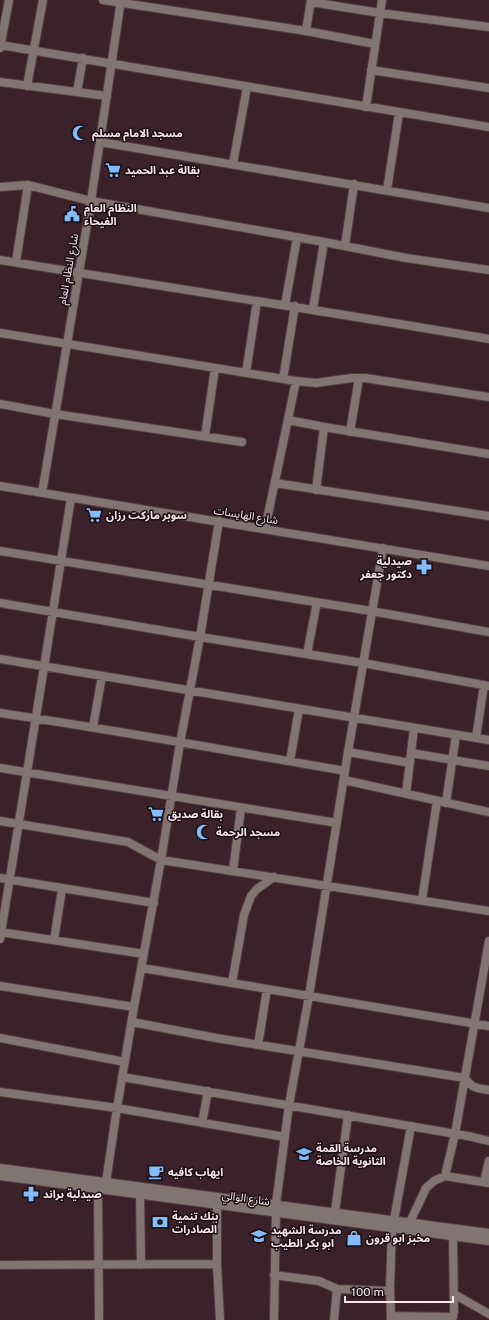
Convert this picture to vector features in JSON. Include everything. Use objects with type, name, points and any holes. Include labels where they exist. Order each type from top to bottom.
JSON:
[{"type":"street","points":[[0,48],[9,0]]},
{"type":"street","points":[[28,86],[42,0]]},
{"type":"street","points":[[103,0],[121,1],[306,31],[375,44]]},
{"type":"street","points":[[366,107],[382,0]]},
{"type":"street","name":"شارع النظام العام","points":[[42,493],[91,201],[121,1]]},
{"type":"street","points":[[306,31],[311,1],[380,13],[489,27]]},
{"type":"street","points":[[0,45],[489,127]]},
{"type":"street","points":[[78,92],[82,58]]},
{"type":"street","points":[[371,70],[489,88]]},
{"type":"street","points":[[0,82],[107,96]]},
{"type":"street","points":[[233,164],[247,87]]},
{"type":"street","points":[[387,190],[399,112]]},
{"type":"street","points":[[100,142],[489,208]]},
{"type":"street","points":[[344,246],[354,184]]},
{"type":"street","points":[[16,262],[28,185]]},
{"type":"street","points":[[0,186],[28,185],[91,201],[406,258],[489,270]]},
{"type":"street","points":[[284,305],[296,238]]},
{"type":"street","points":[[313,309],[324,242]]},
{"type":"street","points":[[0,260],[295,306],[489,339]]},
{"type":"street","points":[[246,373],[257,301]]},
{"type":"street","points":[[283,379],[295,306]]},
{"type":"street","points":[[0,333],[296,381],[316,383],[359,378],[489,397]]},
{"type":"street","points":[[205,436],[215,368]]},
{"type":"street","points":[[350,432],[359,378]]},
{"type":"street","points":[[265,529],[296,381]]},
{"type":"street","points":[[0,404],[55,414],[242,442]]},
{"type":"street","points":[[288,420],[350,432],[489,454]]},
{"type":"street","points":[[316,490],[324,427]]},
{"type":"street","points":[[275,483],[489,516]]},
{"type":"street","name":"شارع الهايسات","points":[[0,486],[489,566]]},
{"type":"street","points":[[72,498],[0,934],[54,940],[144,954]]},
{"type":"street","points":[[100,1320],[99,1265],[103,1188],[134,1007],[154,903],[180,743],[200,637],[219,521]]},
{"type":"street","points":[[276,1204],[290,1105],[382,548]]},
{"type":"street","points":[[0,551],[317,602],[489,632]]},
{"type":"street","points":[[307,654],[317,602]]},
{"type":"street","points":[[0,603],[363,663],[486,685],[476,738]]},
{"type":"street","points":[[0,659],[489,740]]},
{"type":"street","points":[[93,727],[102,676]]},
{"type":"street","points":[[290,761],[299,709]]},
{"type":"street","points":[[0,713],[93,727],[345,770]]},
{"type":"street","points":[[406,794],[414,728]]},
{"type":"street","points":[[446,803],[456,735]]},
{"type":"street","points":[[348,752],[410,763]]},
{"type":"street","points":[[411,754],[489,766]]},
{"type":"street","points":[[0,768],[337,823]]},
{"type":"street","points":[[344,780],[489,812]]},
{"type":"street","points":[[422,900],[438,801]]},
{"type":"street","points":[[233,871],[241,808]]},
{"type":"street","points":[[0,821],[128,842],[161,860],[489,911]]},
{"type":"street","points":[[0,878],[154,903]]},
{"type":"street","points":[[232,983],[244,915],[251,896],[257,889],[274,878]]},
{"type":"street","points":[[54,940],[62,888]]},
{"type":"street","points":[[445,1176],[455,1134],[489,941]]},
{"type":"street","points":[[142,968],[489,1026]]},
{"type":"street","points":[[0,986],[134,1007]]},
{"type":"street","points":[[258,1045],[267,989]]},
{"type":"street","points":[[132,1022],[299,1052],[465,1078],[474,1088],[489,1090]]},
{"type":"street","points":[[0,1038],[125,1062]]},
{"type":"street","points":[[122,1077],[348,1115],[489,1141]]},
{"type":"street","points":[[0,1092],[117,1108],[285,1137]]},
{"type":"street","points":[[202,1123],[208,1092]]},
{"type":"street","points":[[335,1212],[348,1115]]},
{"type":"street","points":[[411,1126],[393,1224],[390,1291],[391,1318],[453,1318],[453,1236]]},
{"type":"street","points":[[410,1222],[426,1188],[434,1181],[445,1176],[486,1182],[489,1161]]},
{"type":"street","name":"شارع الوالي","points":[[0,1168],[140,1195],[276,1213],[393,1224],[410,1222],[489,1233]]},
{"type":"street","name":"شارع الوالي","points":[[0,1176],[103,1188],[276,1204],[335,1212],[453,1236],[489,1241]]},
{"type":"street","points":[[140,1195],[141,1265]]},
{"type":"street","points":[[218,1205],[217,1264],[220,1320]]},
{"type":"street","points":[[274,1320],[276,1213]]},
{"type":"street","points":[[0,1265],[217,1264]]},
{"type":"street","points":[[274,1275],[319,1281],[337,1289],[390,1291]]},
{"type":"street","points":[[334,1320],[337,1289]]},
{"type":"street","points":[[454,1294],[489,1314]]},
{"type":"place","name":"مسجد الامام مسلم","points":[[80,133]]},
{"type":"place","name":"بقالة عبد الحميد","points":[[113,170]]},
{"type":"place","name":"النظام العام الفيحاء","points":[[72,214]]},
{"type":"place","name":"سوبر ماركت رزان","points":[[94,515]]},
{"type":"place","name":"صيدلية دكتور جعفر","points":[[424,567]]},
{"type":"place","name":"بقالة صديق","points":[[156,814]]},
{"type":"place","name":"مسجد الرحمة","points":[[204,832]]},
{"type":"place","name":"مدرسة القمة الثانوية الخاصة","points":[[304,1154]]},
{"type":"place","name":"ايهاب كافيه","points":[[156,1172]]},
{"type":"place","name":"صيدلية براند","points":[[31,1194]]},
{"type":"place","name":"بنك تنمية الصادرات","points":[[160,1222]]},
{"type":"place","name":"مدرسة الشهيد ابو بكر الطيب","points":[[259,1236]]},
{"type":"place","name":"مخبز ابو قرون","points":[[354,1238]]}]
